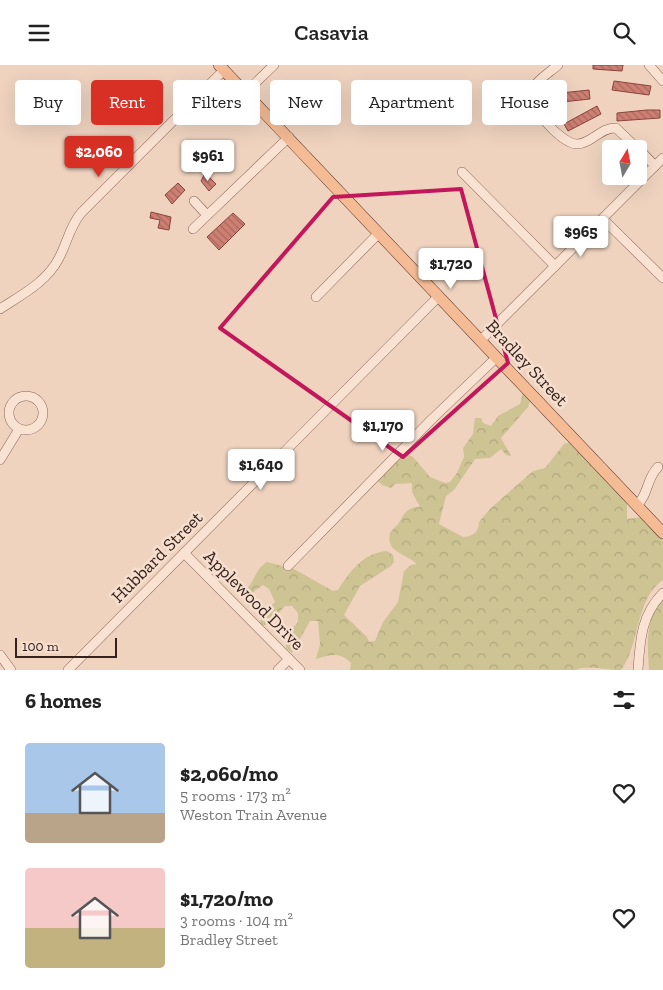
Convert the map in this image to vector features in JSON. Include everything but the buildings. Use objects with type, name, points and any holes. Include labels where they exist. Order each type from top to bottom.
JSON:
[{"type":"main road","name":"Bradley Street","points":[[222,68],[234,80]]},
{"type":"main road","name":"Bradley Street","points":[[260,107],[663,533]]},
{"type":"street","points":[[258,80],[274,65]]},
{"type":"street","points":[[558,65],[535,86],[531,96],[533,105],[556,134],[567,142],[578,144],[606,130],[616,129],[628,140]]},
{"type":"street","points":[[649,65],[663,81]]},
{"type":"street","points":[[0,309],[30,289],[47,274],[59,258],[72,227],[81,213],[222,68]]},
{"type":"street","points":[[193,229],[289,137]]},
{"type":"street","points":[[481,340],[663,158]]},
{"type":"street","points":[[648,159],[655,166]]},
{"type":"street","points":[[462,171],[556,266]]},
{"type":"street","points":[[194,201],[207,215]]},
{"type":"street","points":[[603,219],[663,278]]},
{"type":"street","points":[[316,297],[379,233]]},
{"type":"street","name":"Hubbard Street","points":[[68,670],[439,296]]},
{"type":"street","points":[[288,566],[425,426],[497,357]]},
{"type":"street","points":[[0,460],[19,429]]},
{"type":"street","points":[[637,505],[645,497],[649,479],[658,467]]},
{"type":"street","name":"Applewood Drive","points":[[184,553],[300,670]]},
{"type":"street","points":[[638,670],[642,627],[652,606],[663,593]]},
{"type":"street","points":[[0,655],[11,670]]},
{"type":"street","points":[[278,670],[289,659]]},
{"type":"highlighted area","points":[[461,189],[508,363],[403,457],[220,328],[333,197]]},
{"type":"green space","points":[[523,392],[530,401],[528,407],[501,438],[511,456],[506,455],[501,449],[490,458],[475,459],[454,490],[446,496],[439,524],[463,537],[472,535],[478,529],[479,522],[490,509],[533,471],[545,468],[564,444],[571,442],[622,497],[627,504],[627,519],[642,517],[663,540],[663,580],[647,598],[632,648],[621,670],[590,668],[576,670],[350,670],[351,663],[338,655],[316,659],[320,644],[318,621],[310,621],[292,653],[286,648],[286,636],[298,622],[298,613],[292,606],[285,606],[267,625],[261,625],[260,621],[266,610],[275,602],[269,589],[263,585],[248,596],[243,592],[250,585],[259,569],[267,562],[294,569],[333,591],[338,590],[352,570],[364,559],[378,552],[387,551],[393,555],[394,562],[391,566],[360,586],[344,615],[367,637],[369,642],[375,641],[383,622],[398,602],[404,571],[411,565],[417,564],[394,549],[389,540],[390,534],[407,511],[420,507],[412,492],[412,483],[395,484],[391,488],[382,485],[378,481],[401,456],[407,454],[413,457],[430,477],[445,483],[450,482],[457,473],[464,457],[463,448],[473,434],[475,418],[481,418],[483,423],[491,426],[498,416],[520,404]]},
{"type":"green space","points":[[663,599],[663,670],[649,670],[648,633],[653,615]]}]
